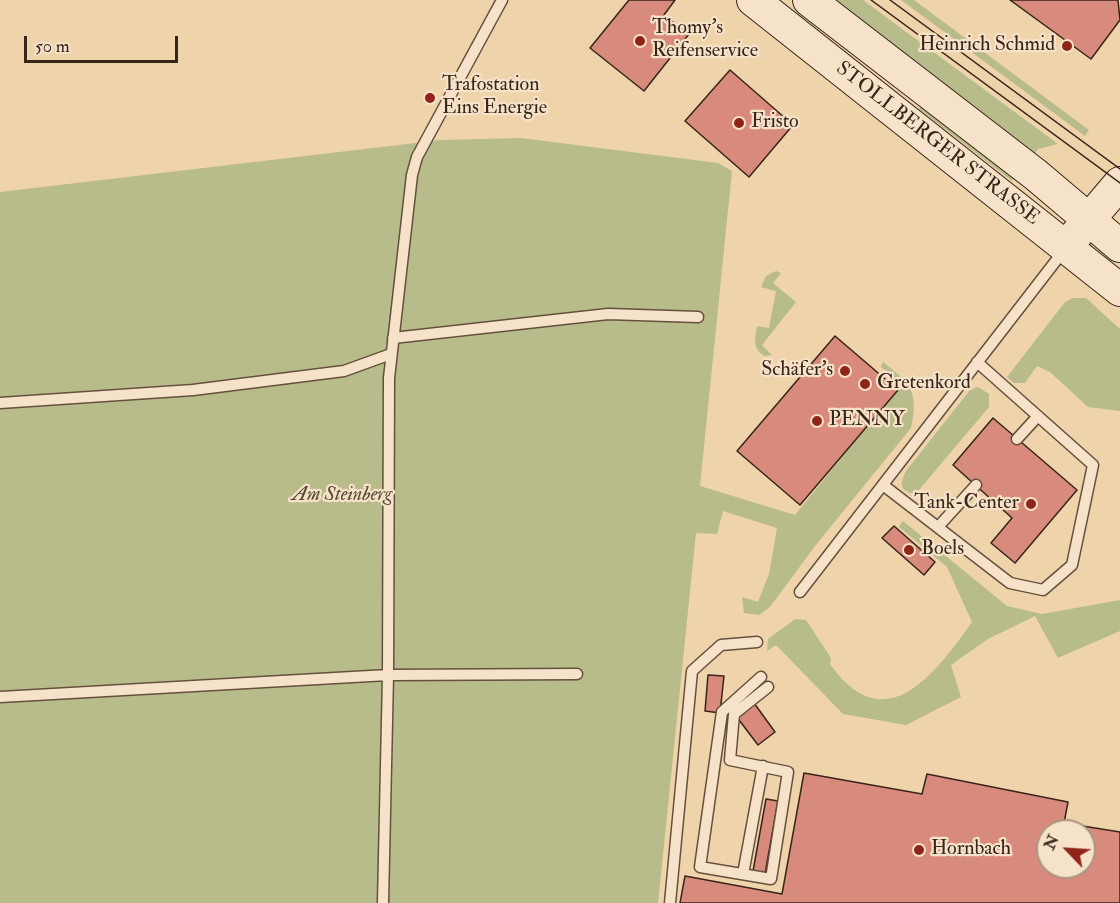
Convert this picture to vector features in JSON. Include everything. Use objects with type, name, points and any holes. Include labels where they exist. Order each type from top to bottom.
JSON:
[{"type":"main road","name":"STOLLBERGER STRASSE","points":[[753,0],[1120,290]]},
{"type":"main road","name":"STOLLBERGER STRASSE","points":[[809,0],[1036,175],[1120,246]]},
{"type":"main road","points":[[1067,246],[1120,183]]},
{"type":"lane","points":[[383,903],[391,354],[412,175],[417,157],[502,0]]},
{"type":"lane","points":[[800,592],[1067,246]]},
{"type":"lane","points":[[393,338],[608,314],[698,317]]},
{"type":"lane","points":[[0,403],[193,390],[344,371],[391,354]]},
{"type":"lane","points":[[883,485],[1010,583],[1043,590],[1072,565],[1093,465],[977,362]]},
{"type":"lane","points":[[1017,439],[1038,416]]},
{"type":"lane","points":[[938,527],[976,485]]},
{"type":"lane","points":[[670,903],[692,671],[721,645],[757,642]]},
{"type":"lane","points":[[0,697],[388,675],[577,674]]},
{"type":"lane","points":[[761,677],[722,712],[700,867],[771,879],[788,772],[730,760],[734,714],[768,687]]},
{"type":"lane","points":[[743,874],[763,766]]},
{"type":"green space","points":[[826,0],[863,0],[1058,144],[1038,149],[1031,159]]},
{"type":"green space","points":[[901,0],[914,0],[1089,130],[1085,136]]},
{"type":"green space","points":[[923,102],[1016,175],[1012,181],[919,109]]},
{"type":"green space","name":"Am Steinberg","points":[[521,138],[718,163],[732,171],[700,486],[795,515],[901,384],[881,367],[883,362],[906,383],[913,397],[911,428],[815,546],[770,607],[759,615],[744,613],[742,597],[758,602],[769,574],[777,528],[723,511],[717,534],[696,533],[658,903],[0,903],[0,192],[441,140]]},
{"type":"green space","points":[[776,271],[781,273],[773,283],[796,302],[762,345],[772,355],[765,356],[756,347],[757,326],[769,328],[776,291],[761,287],[766,276]]},
{"type":"green space","points":[[1073,298],[1086,298],[1120,329],[1120,411],[1088,407],[1050,372],[1037,366],[1025,383],[1014,383],[1007,377],[1065,302]]},
{"type":"green space","points":[[978,387],[989,394],[989,407],[919,490],[911,493],[904,489],[902,484],[906,471],[970,390]]},
{"type":"green space","points":[[903,521],[1007,606],[1042,614],[1120,600],[1120,631],[1058,658],[1035,616],[988,639],[951,665],[961,697],[906,725],[843,714],[776,645],[767,651],[768,639],[795,619],[806,620],[831,658],[830,664],[850,687],[870,698],[889,699],[908,692],[925,679],[958,642],[972,622],[947,567],[899,527]]},
{"type":"building","name":"Thomy's Reifenservice","points":[[629,0],[675,0],[664,15],[689,34],[644,91],[590,48]]},
{"type":"building","points":[[1010,0],[1118,0],[1120,20],[1091,59]]},
{"type":"building","name":"Fristo","points":[[730,70],[793,125],[749,177],[685,121]]},
{"type":"building","name":"PENNY","points":[[835,336],[898,390],[800,505],[737,451]]},
{"type":"building","name":"Tank-Center","points":[[993,418],[1077,490],[1015,563],[991,543],[1012,518],[953,465]]},
{"type":"building","name":"Boels","points":[[894,526],[935,562],[924,575],[882,538]]},
{"type":"building","points":[[708,675],[724,676],[720,713],[705,711]]},
{"type":"building","points":[[754,703],[775,732],[758,745],[736,716]]},
{"type":"building","name":"Hornbach","points":[[804,773],[922,794],[927,774],[1068,802],[1065,819],[1036,819],[1036,879],[1096,879],[1096,828],[1120,832],[1120,903],[680,903],[685,876],[782,894]]},
{"type":"building","points":[[766,799],[778,801],[765,874],[753,871]]},
{"type":"tram line","points":[[871,0],[1120,183]]},
{"type":"tram line","points":[[890,0],[1120,169]]},
{"type":"place","name":"Thomy's Reifenservice","points":[[640,41]]},
{"type":"place","name":"Heinrich Schmid","points":[[1067,46]]},
{"type":"place","name":"Trafostation Eins Energie","points":[[430,98]]},
{"type":"place","name":"Fristo","points":[[739,123]]},
{"type":"place","name":"Schäfer's","points":[[845,371]]},
{"type":"place","name":"Gretenkord","points":[[865,384]]},
{"type":"place","name":"PENNY","points":[[817,421]]},
{"type":"place","name":"Tank-Center","points":[[1031,504]]},
{"type":"place","name":"Boels","points":[[909,550]]},
{"type":"place","name":"Hornbach","points":[[919,850]]}]
